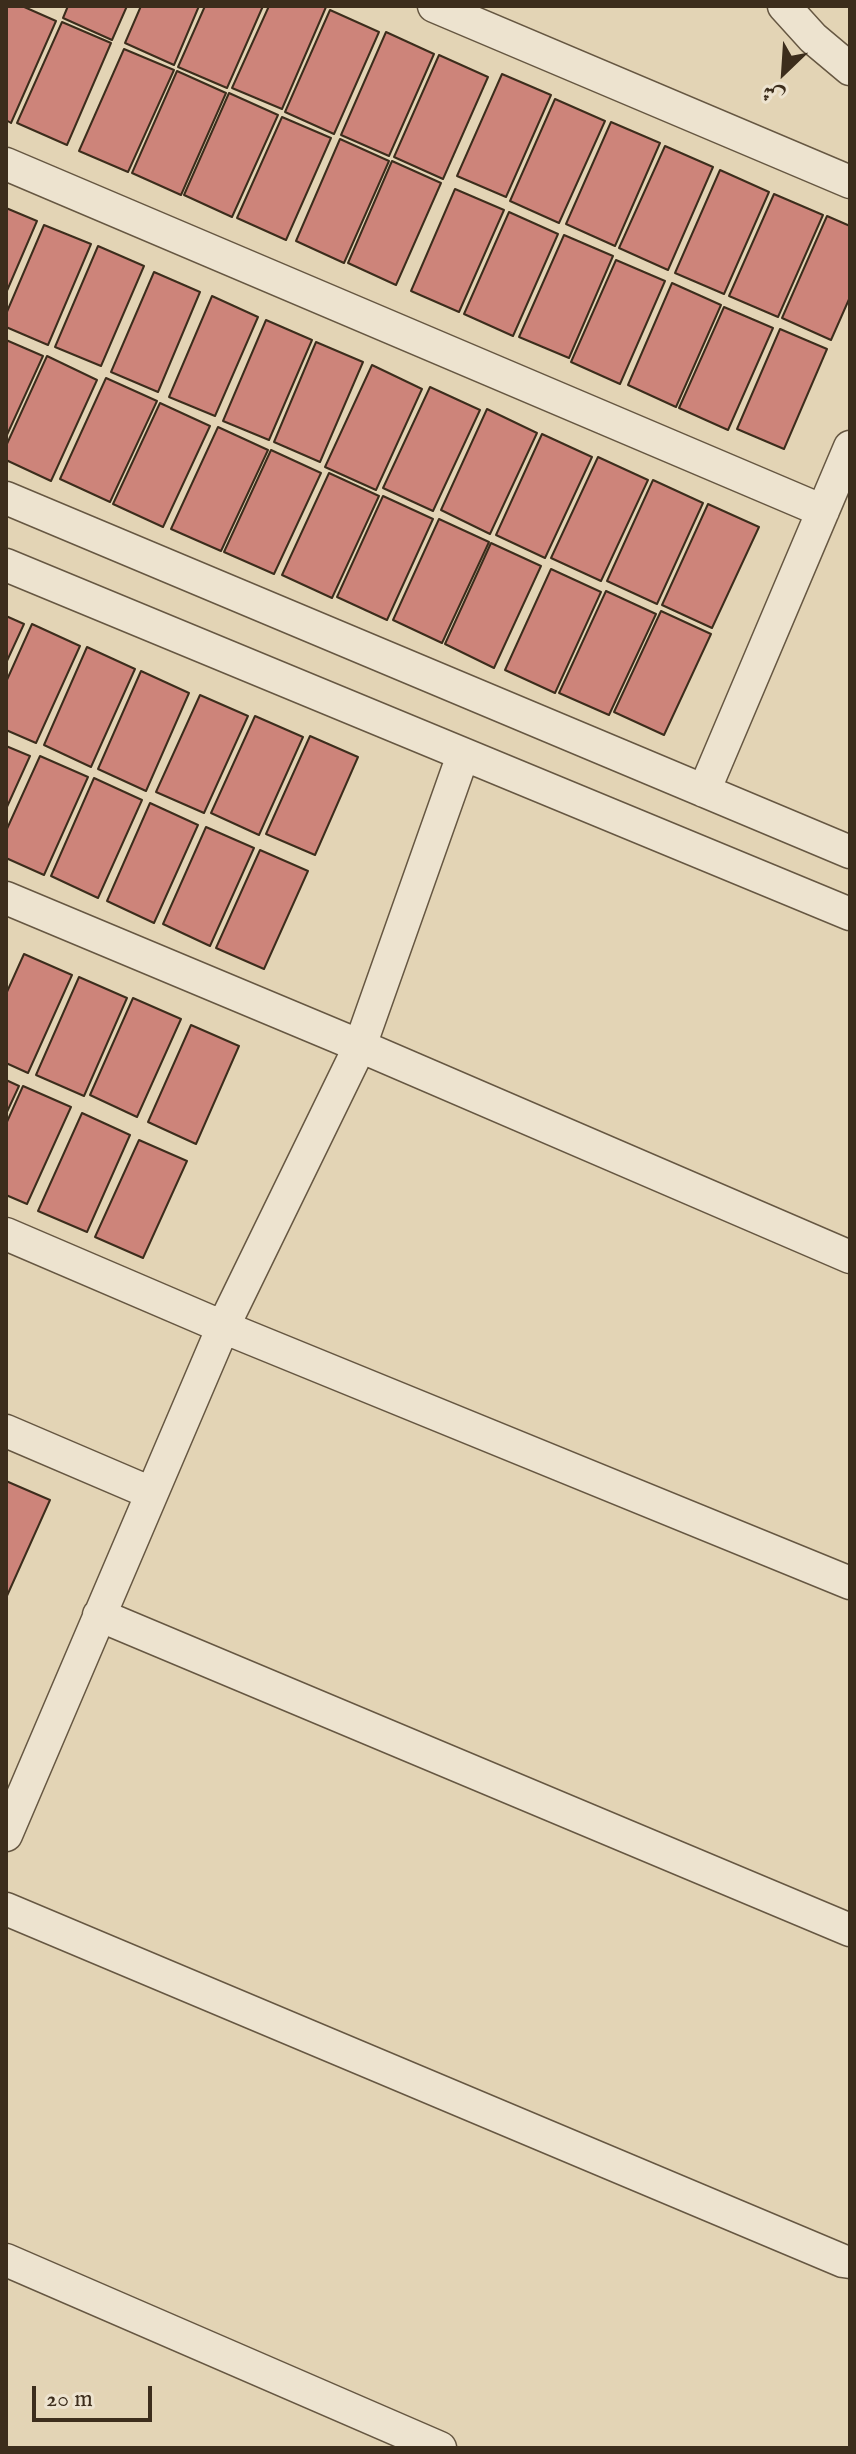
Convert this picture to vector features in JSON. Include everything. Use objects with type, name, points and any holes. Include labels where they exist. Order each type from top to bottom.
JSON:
[{"type":"street","points":[[434,6],[850,182]]},
{"type":"street","points":[[784,6],[813,38],[850,69]]},
{"type":"street","points":[[6,164],[823,511]]},
{"type":"street","points":[[704,791],[850,447]]},
{"type":"street","points":[[6,498],[850,852]]},
{"type":"street","points":[[6,565],[850,914]]},
{"type":"street","points":[[6,1835],[18,1775],[99,1615],[223,1327],[360,1046],[463,755]]},
{"type":"street","points":[[6,898],[850,1257]]},
{"type":"street","points":[[6,1234],[223,1327],[850,1583]]},
{"type":"street","points":[[6,1431],[151,1493]]},
{"type":"street","points":[[99,1615],[850,1930]]},
{"type":"street","points":[[6,1909],[850,2262]]},
{"type":"street","points":[[6,2260],[440,2448]]},
{"type":"building","points":[[6,6],[22,6],[56,21],[11,123],[6,120]]},
{"type":"building","points":[[68,6],[127,6],[112,40],[63,18]]},
{"type":"building","points":[[141,6],[199,6],[174,65],[125,43]]},
{"type":"building","points":[[205,6],[263,6],[227,88],[178,67]]},
{"type":"building","points":[[269,6],[326,7],[282,109],[232,88]]},
{"type":"building","points":[[330,10],[379,32],[334,134],[285,112]]},
{"type":"building","points":[[62,22],[111,43],[67,145],[17,123]]},
{"type":"building","points":[[386,32],[434,54],[389,156],[341,135]]},
{"type":"building","points":[[124,49],[174,70],[128,172],[79,151]]},
{"type":"building","points":[[439,55],[488,77],[443,179],[394,157]]},
{"type":"building","points":[[177,71],[226,93],[181,195],[132,173]]},
{"type":"building","points":[[502,74],[551,95],[506,197],[457,176]]},
{"type":"building","points":[[229,93],[278,115],[232,217],[184,195]]},
{"type":"building","points":[[555,99],[605,121],[559,223],[510,201]]},
{"type":"building","points":[[282,117],[331,138],[286,240],[237,218]]},
{"type":"building","points":[[611,122],[660,143],[615,246],[566,224]]},
{"type":"building","points":[[340,139],[389,161],[344,263],[296,241]]},
{"type":"building","points":[[665,146],[713,167],[668,270],[619,248]]},
{"type":"building","points":[[392,161],[441,183],[396,285],[348,263]]},
{"type":"building","points":[[720,170],[769,192],[724,294],[675,273]]},
{"type":"building","points":[[455,189],[504,210],[459,312],[411,291]]},
{"type":"building","points":[[774,194],[823,215],[778,317],[729,296]]},
{"type":"building","points":[[6,208],[37,221],[6,293]]},
{"type":"building","points":[[509,212],[558,234],[513,336],[464,314]]},
{"type":"building","points":[[827,216],[850,226],[850,297],[831,340],[782,318]]},
{"type":"building","points":[[44,225],[91,244],[48,345],[6,327],[6,314]]},
{"type":"building","points":[[564,235],[613,256],[569,358],[519,337]]},
{"type":"building","points":[[98,246],[144,266],[101,366],[55,347]]},
{"type":"building","points":[[616,260],[665,281],[620,384],[571,362]]},
{"type":"building","points":[[154,272],[200,292],[158,392],[111,372]]},
{"type":"building","points":[[672,283],[721,305],[676,407],[628,385]]},
{"type":"building","points":[[212,296],[258,317],[215,416],[169,397]]},
{"type":"building","points":[[724,307],[773,328],[728,430],[679,408]]},
{"type":"building","points":[[266,320],[312,340],[269,440],[223,421]]},
{"type":"building","points":[[780,329],[827,349],[784,449],[737,429]]},
{"type":"building","points":[[6,340],[43,356],[6,437]]},
{"type":"building","points":[[316,342],[363,362],[320,462],[274,442]]},
{"type":"building","points":[[47,356],[97,380],[51,481],[6,460],[6,446]]},
{"type":"building","points":[[372,365],[422,389],[376,490],[325,467]]},
{"type":"building","points":[[106,378],[157,401],[110,502],[60,479]]},
{"type":"building","points":[[430,387],[480,410],[433,511],[383,488]]},
{"type":"building","points":[[160,403],[210,426],[163,527],[113,504]]},
{"type":"building","points":[[487,409],[537,433],[490,534],[441,510]]},
{"type":"building","points":[[218,427],[268,450],[221,551],[171,529]]},
{"type":"building","points":[[542,434],[592,457],[545,558],[496,535]]},
{"type":"building","points":[[271,450],[321,473],[274,574],[224,552]]},
{"type":"building","points":[[598,457],[648,480],[601,581],[551,558]]},
{"type":"building","points":[[329,473],[379,496],[332,598],[282,575]]},
{"type":"building","points":[[653,480],[703,503],[657,604],[607,581]]},
{"type":"building","points":[[383,496],[433,519],[387,620],[337,597]]},
{"type":"building","points":[[708,504],[759,527],[712,628],[662,605]]},
{"type":"building","points":[[439,519],[489,542],[442,643],[393,620]]},
{"type":"building","points":[[491,543],[541,566],[494,668],[445,644]]},
{"type":"building","points":[[551,569],[601,592],[555,693],[505,670]]},
{"type":"building","points":[[606,591],[656,614],[609,715],[559,693]]},
{"type":"building","points":[[661,611],[711,634],[664,735],[614,712]]},
{"type":"building","points":[[6,616],[24,624],[6,663]]},
{"type":"building","points":[[32,624],[80,646],[36,743],[6,730],[6,682]]},
{"type":"building","points":[[87,647],[135,669],[91,767],[44,745]]},
{"type":"building","points":[[141,671],[189,693],[146,791],[98,769]]},
{"type":"building","points":[[200,695],[248,716],[204,813],[156,792]]},
{"type":"building","points":[[255,716],[303,737],[259,835],[211,813]]},
{"type":"building","points":[[310,736],[358,757],[315,855],[266,834]]},
{"type":"building","points":[[6,746],[30,756],[6,809]]},
{"type":"building","points":[[40,756],[88,777],[44,875],[6,858],[6,831]]},
{"type":"building","points":[[94,778],[142,800],[98,898],[51,876]]},
{"type":"building","points":[[150,803],[198,825],[154,923],[107,901]]},
{"type":"building","points":[[206,827],[254,848],[210,946],[163,924]]},
{"type":"building","points":[[260,850],[308,871],[264,969],[216,948]]},
{"type":"building","points":[[24,954],[72,975],[28,1073],[6,1063],[6,994]]},
{"type":"building","points":[[79,977],[127,998],[84,1096],[36,1075]]},
{"type":"building","points":[[133,998],[181,1019],[137,1117],[90,1095]]},
{"type":"building","points":[[191,1025],[239,1046],[196,1144],[148,1122]]},
{"type":"building","points":[[6,1080],[19,1086],[6,1114]]},
{"type":"building","points":[[23,1086],[71,1107],[27,1204],[6,1195],[6,1124]]},
{"type":"building","points":[[82,1113],[130,1135],[87,1232],[38,1211]]},
{"type":"building","points":[[139,1140],[187,1161],[143,1258],[95,1237]]},
{"type":"building","points":[[6,1481],[50,1500],[6,1598]]}]
